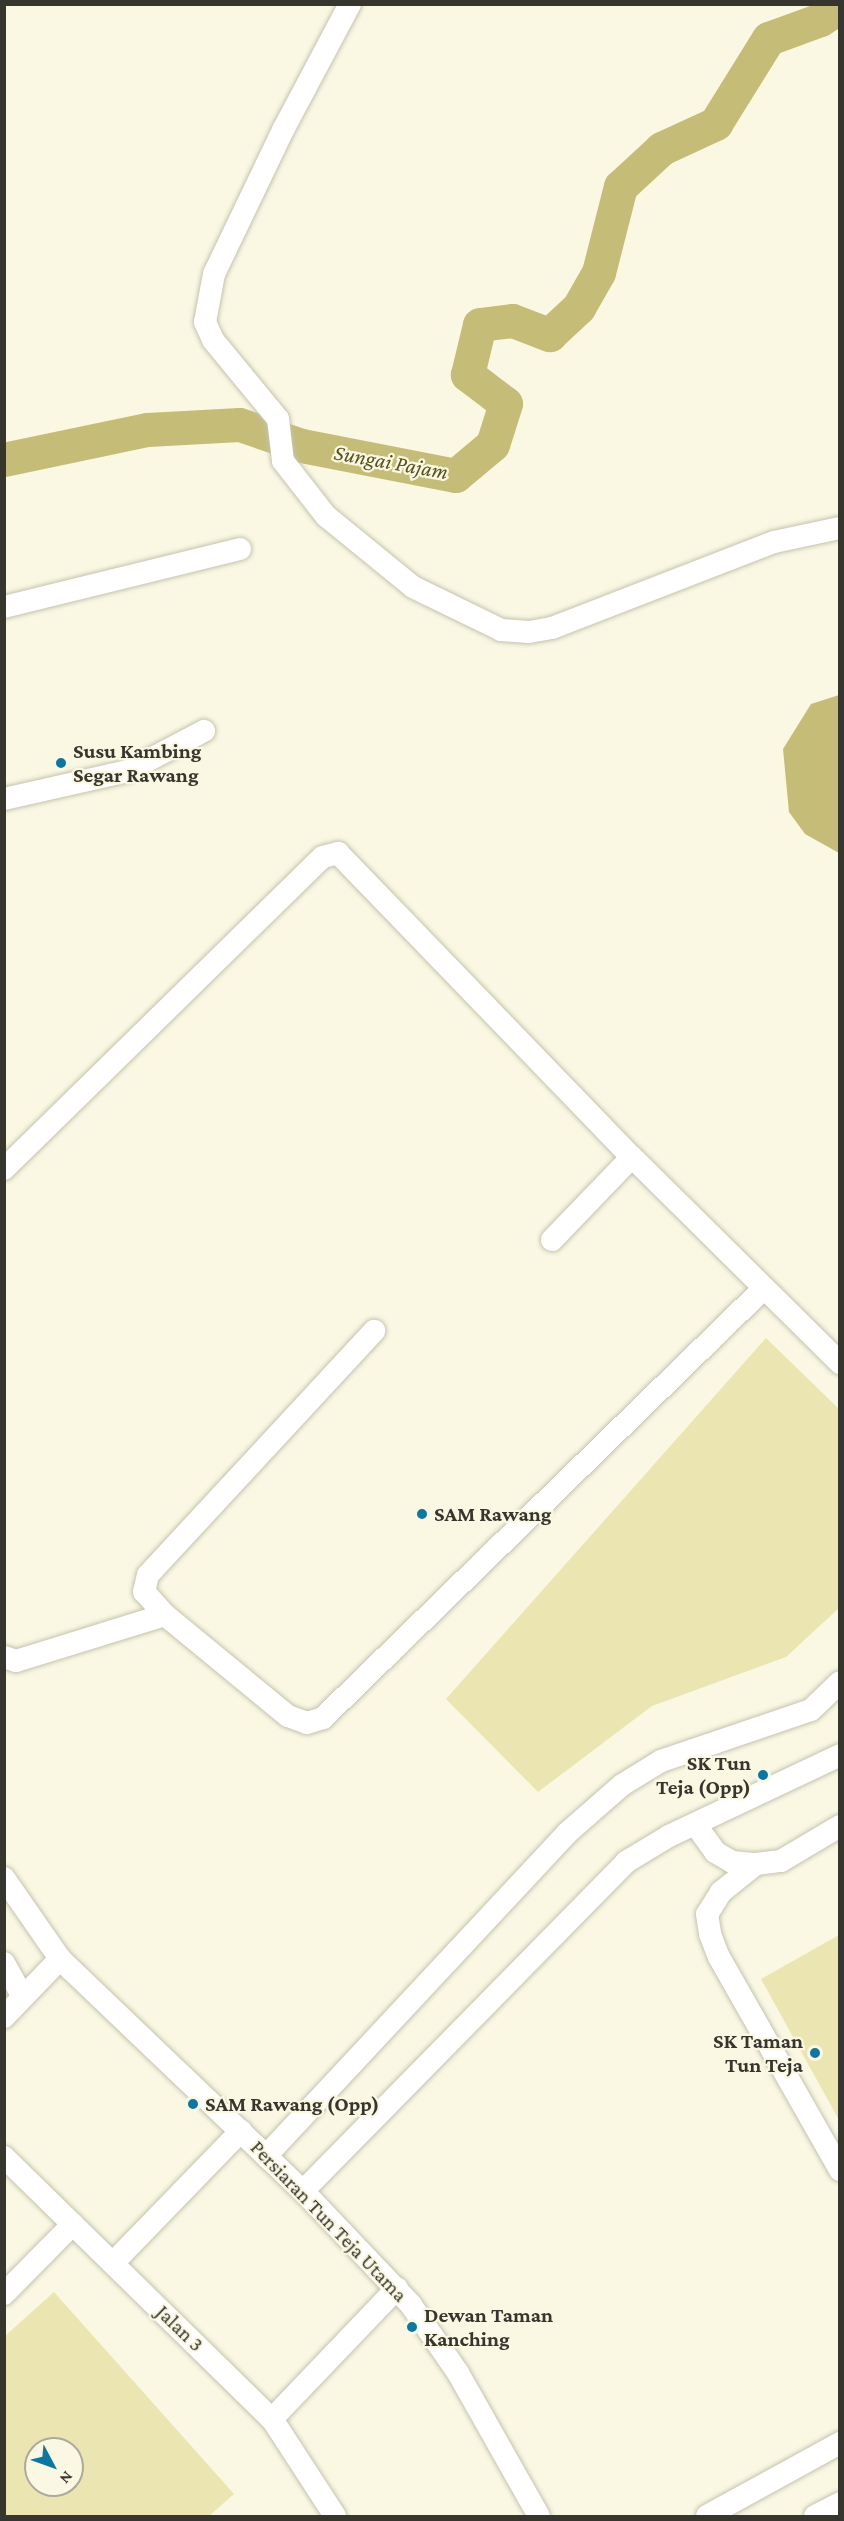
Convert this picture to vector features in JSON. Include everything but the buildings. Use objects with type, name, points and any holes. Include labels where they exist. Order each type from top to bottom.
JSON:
[{"type":"street","points":[[350,4],[284,128],[214,274],[205,322],[213,340],[278,419],[283,461],[326,516],[413,587],[501,630],[529,632],[552,628],[774,542],[840,528]]},
{"type":"street","points":[[4,607],[240,549]]},
{"type":"street","points":[[4,799],[128,771],[204,731]]},
{"type":"street","points":[[4,1169],[323,857],[338,852],[632,1157],[840,1363]]},
{"type":"street","points":[[552,1240],[632,1157]]},
{"type":"street","points":[[374,1331],[148,1575],[144,1592],[165,1615],[288,1716],[307,1723],[323,1718],[763,1289]]},
{"type":"street","points":[[4,1657],[16,1661],[165,1615]]},
{"type":"street","points":[[267,2156],[566,1834],[622,1785],[661,1761],[811,1710],[840,1682]]},
{"type":"street","points":[[303,2191],[568,1924],[609,1877],[647,1849],[840,1755]]},
{"type":"street","points":[[695,1824],[715,1852],[732,1862],[756,1864],[781,1861],[840,1826]]},
{"type":"street","points":[[756,1864],[721,1892],[707,1914],[710,1934],[718,1957],[840,2170]]},
{"type":"street","name":"Persiaran Tun Teja Utama","points":[[4,1878],[60,1959],[303,2191],[396,2288],[425,2322],[458,2373],[539,2517]]},
{"type":"street","points":[[4,2017],[60,1959]]},
{"type":"street","points":[[4,1963],[23,1997]]},
{"type":"street","points":[[113,2263],[241,2131]]},
{"type":"street","name":"Jalan 3","points":[[4,2157],[272,2419],[335,2517]]},
{"type":"street","points":[[4,2294],[73,2224]]},
{"type":"street","points":[[272,2419],[396,2288]]},
{"type":"street","points":[[707,2517],[840,2443]]},
{"type":"street","points":[[815,2517],[840,2503]]},
{"type":"shaded area","points":[[840,695],[839,853],[805,834],[789,812],[783,749],[811,704]]},
{"type":"shaded area","points":[[766,1338],[839,1409],[839,1608],[786,1657],[652,1706],[538,1792],[446,1699]]},
{"type":"shaded area","points":[[839,1935],[839,2120],[761,1979]]},
{"type":"shaded area","points":[[54,2292],[234,2494],[209,2516],[5,2516],[5,2336]]},
{"type":"waterway","name":"Sungai Pajam","points":[[4,460],[148,430],[240,425],[302,446],[456,476],[493,445],[506,404],[468,375],[480,325],[513,321],[550,335],[579,308],[599,273],[621,187],[662,149],[716,124],[769,39],[821,20],[840,7]]},
{"type":"place","name":"Susu Kambing Segar Rawang","points":[[61,763]]},
{"type":"place","name":"SAM Rawang","points":[[422,1514]]},
{"type":"place","name":"SK Tun Teja (Opp)","points":[[763,1775]]},
{"type":"place","name":"SK Taman Tun Teja","points":[[815,2053]]},
{"type":"place","name":"SAM Rawang (Opp)","points":[[193,2104]]},
{"type":"place","name":"Dewan Taman Kanching","points":[[412,2327]]}]
